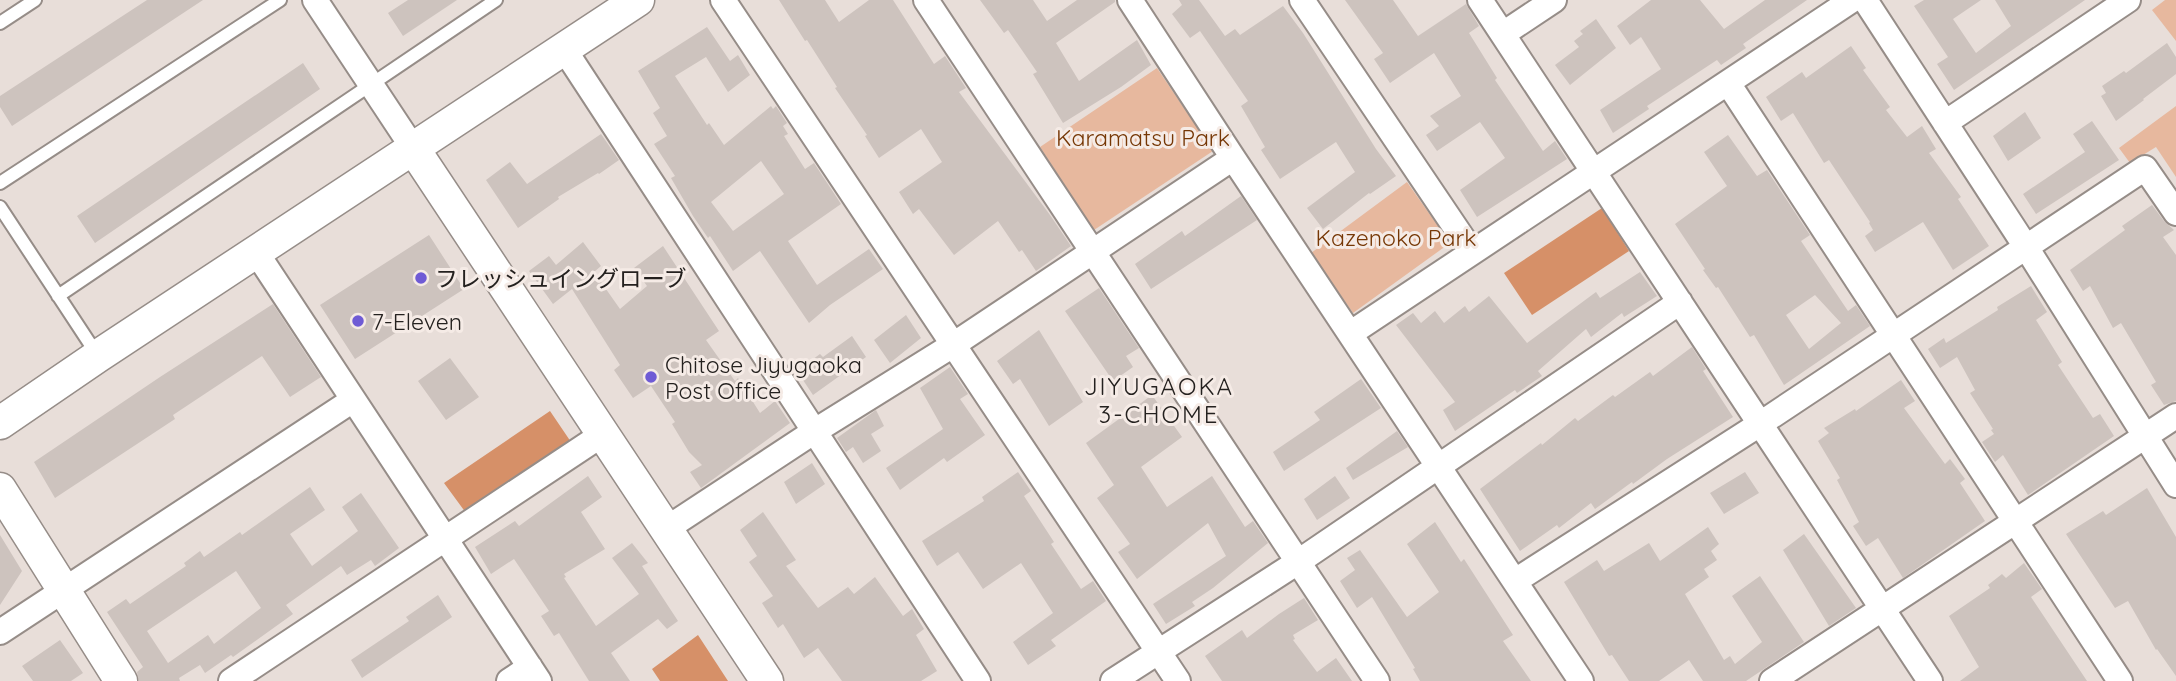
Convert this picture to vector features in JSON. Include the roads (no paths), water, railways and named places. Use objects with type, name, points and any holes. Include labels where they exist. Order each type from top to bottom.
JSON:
[{"type":"street","points":[[315,0],[767,681]]},
{"type":"street","points":[[0,423],[638,0]]},
{"type":"street","points":[[723,0],[1178,681]]},
{"type":"street","points":[[926,0],[1377,681]]},
{"type":"street","points":[[1130,0],[1581,681]]},
{"type":"street","points":[[1302,0],[1472,252]]},
{"type":"street","points":[[1480,0],[1930,681]]},
{"type":"street","points":[[1503,34],[1554,0]]},
{"type":"street","points":[[1351,333],[1852,0]]},
{"type":"street","points":[[1865,0],[2026,247],[2176,485]]},
{"type":"street","points":[[1945,123],[2128,0]]},
{"type":"street","points":[[564,49],[978,681]]},
{"type":"street","points":[[1728,83],[2120,681]]},
{"type":"street","points":[[666,529],[814,431],[953,345],[1233,158]]},
{"type":"street","points":[[1515,581],[1760,424],[2145,168],[2176,213]]},
{"type":"street","points":[[256,252],[534,674],[509,681]]},
{"type":"street","points":[[1113,681],[1298,562],[1680,302]]},
{"type":"street","points":[[0,632],[353,400]]},
{"type":"street","points":[[1772,681],[2176,416]]},
{"type":"street","points":[[231,681],[603,434]]},
{"type":"street","points":[[0,489],[121,681]]},
{"type":"lane","points":[[0,23],[35,0]]},
{"type":"lane","points":[[0,183],[280,0]]},
{"type":"lane","points":[[58,296],[496,0]]},
{"type":"lane","points":[[0,207],[98,356]]},
{"type":"place","name":"フレッシュイングローブ","points":[[421,278]]},
{"type":"place","name":"7-Eleven","points":[[358,321]]},
{"type":"place","name":"Chitose Jiyugaoka Post Office","points":[[651,377]]},
{"type":"district","name":"JIYUGAOKA 3-CHOME","points":[[1159,400]]},
{"type":"park label","name":"Karamatsu Park","points":[[1143,137]]},
{"type":"park label","name":"Kazenoko Park","points":[[1396,237]]}]
